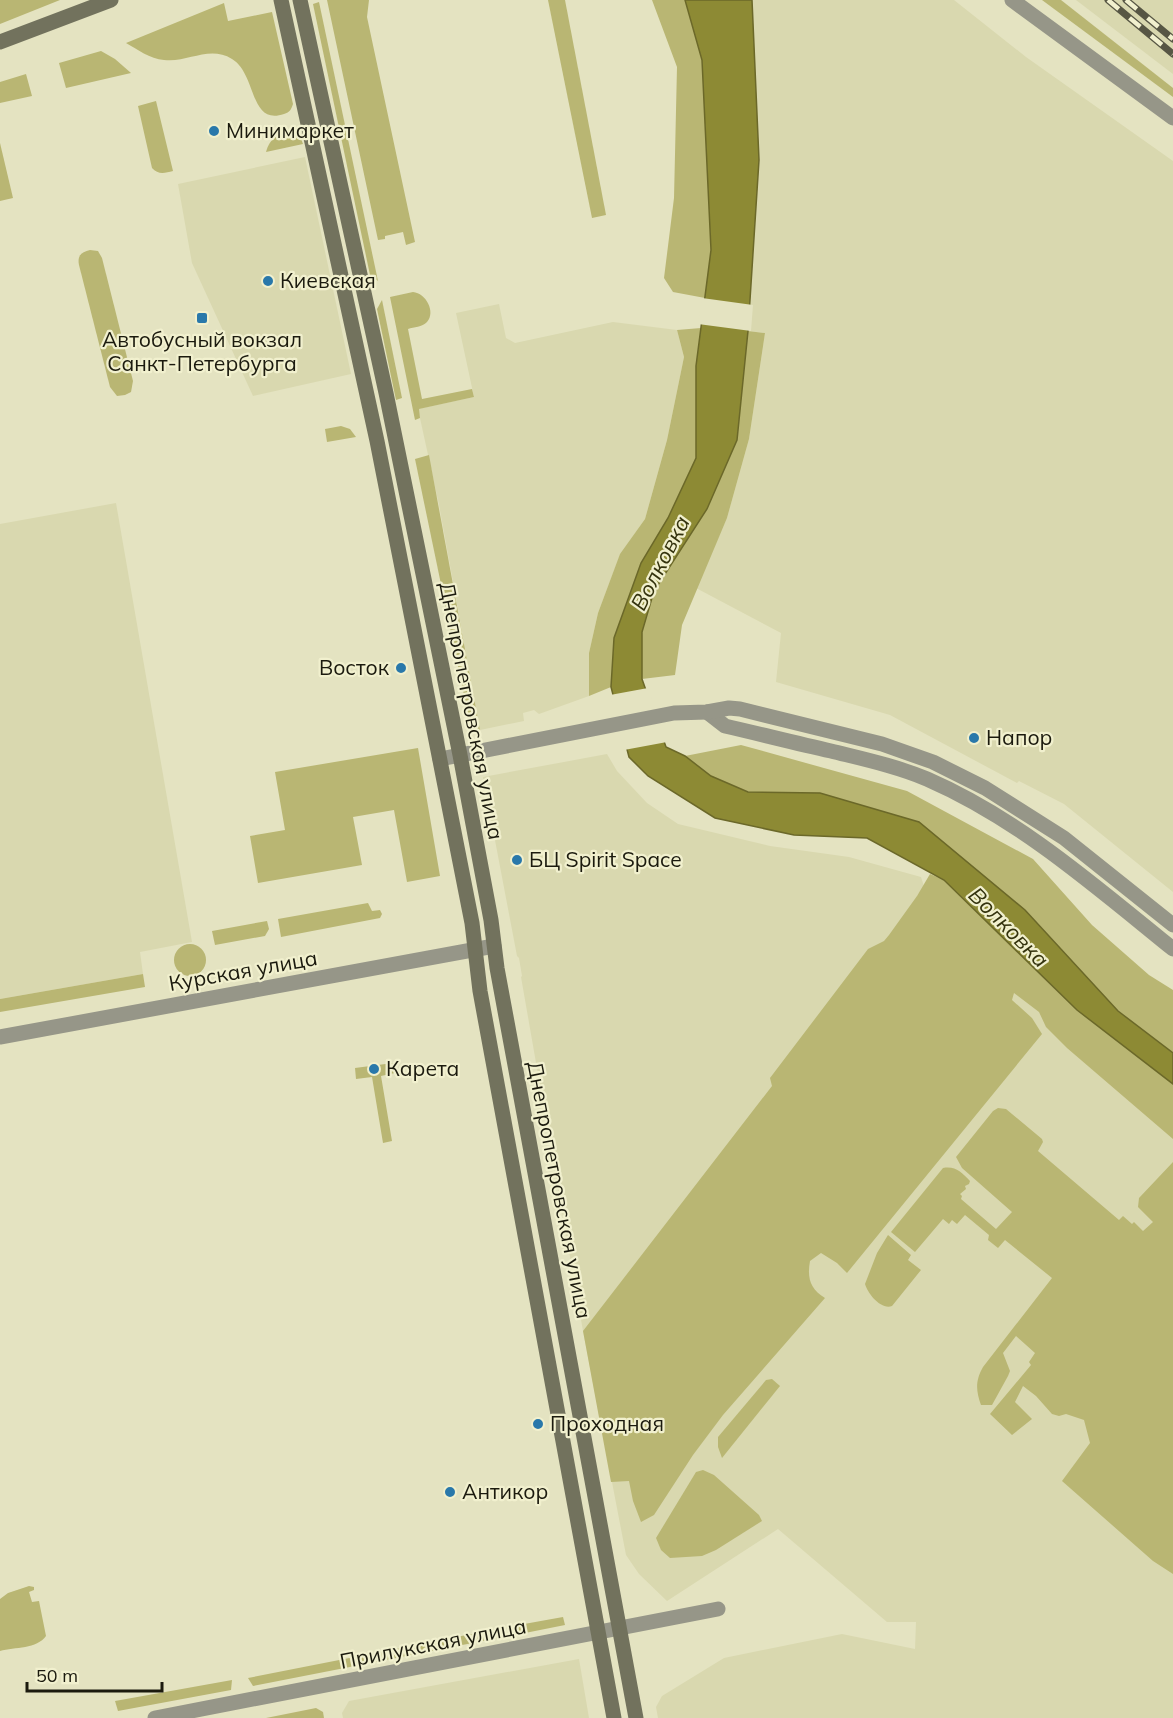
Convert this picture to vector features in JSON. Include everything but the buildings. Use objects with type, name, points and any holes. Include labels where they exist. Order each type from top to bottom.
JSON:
[{"type":"main road","points":[[0,42],[111,0]]},
{"type":"main road","name":"Днепропетровская улица","points":[[281,0],[377,441],[441,759],[472,923],[482,1002],[614,1718]]},
{"type":"main road","name":"Днепропетровская улица","points":[[300,0],[386,393],[460,755],[500,988],[636,1718]]},
{"type":"street","points":[[1012,0],[1173,118]]},
{"type":"street","points":[[441,759],[674,713],[707,712],[729,708],[768,715],[900,750],[958,773],[1064,838],[1173,925]]},
{"type":"street","points":[[707,712],[725,726],[875,762],[927,779],[951,791],[1010,824],[1054,853],[1173,949]]},
{"type":"street","name":"Курская улица","points":[[0,1037],[494,946]]},
{"type":"street","name":"Прилукская улица","points":[[155,1718],[718,1609]]},
{"type":"shaded area","points":[[0,0],[60,0],[0,24]]},
{"type":"shaded area","points":[[327,0],[369,0],[367,17],[415,242],[406,245],[403,232],[378,240]]},
{"type":"shaded area","points":[[548,0],[565,0],[606,215],[592,218]]},
{"type":"shaded area","points":[[652,0],[685,0],[702,60],[711,250],[705,298],[673,292],[664,278],[674,198],[677,67]]},
{"type":"shaded area","points":[[752,0],[954,0],[1026,57],[1173,161],[1173,892],[1064,804],[1019,781],[1017,783],[890,715],[776,682],[781,633],[696,588],[727,518],[749,439],[765,333],[748,331],[759,160]]},
{"type":"shaded area","points":[[1042,0],[1061,0],[1173,88],[1173,97]]},
{"type":"shaded area","points":[[1076,0],[1173,0],[1173,74]]},
{"type":"shaded area","points":[[319,2],[378,281],[370,275],[313,4]]},
{"type":"shaded area","points":[[224,3],[228,21],[272,12],[293,104],[288,112],[273,116],[265,113],[254,97],[240,66],[223,55],[207,54],[164,60],[149,56],[126,43]]},
{"type":"shaded area","points":[[101,51],[115,59],[131,73],[66,88],[59,63]]},
{"type":"shaded area","points":[[26,74],[32,96],[0,103],[0,82]]},
{"type":"shaded area","points":[[156,101],[173,171],[164,173],[159,173],[152,168],[138,106]]},
{"type":"shaded area","points":[[291,130],[299,133],[303,144],[266,152],[275,137]]},
{"type":"shaded area","points":[[0,143],[13,198],[0,201]]},
{"type":"shaded area","points":[[305,157],[351,374],[253,396],[192,263],[178,184]]},
{"type":"shaded area","points":[[90,250],[98,251],[102,258],[133,381],[131,392],[125,395],[117,396],[110,387],[79,265],[81,254]]},
{"type":"shaded area","points":[[413,292],[426,299],[430,308],[430,318],[425,324],[408,329],[422,399],[472,389],[474,397],[419,409],[420,418],[415,420],[390,297]]},
{"type":"shaded area","points":[[382,300],[402,398],[396,400],[377,309]]},
{"type":"shaded area","points":[[499,304],[506,338],[515,343],[613,322],[677,330],[684,357],[667,440],[645,519],[620,555],[598,613],[589,653],[589,696],[539,714],[534,710],[523,713],[524,721],[480,730],[439,505],[418,409],[474,397],[456,313]]},
{"type":"shaded area","points":[[701,328],[696,366],[696,458],[668,518],[641,563],[614,638],[611,687],[589,696],[589,653],[598,613],[620,554],[645,519],[667,440],[684,357],[677,330]]},
{"type":"shaded area","points":[[748,331],[765,333],[749,439],[727,518],[682,625],[675,675],[642,679],[642,632],[654,591],[707,509],[737,440]]},
{"type":"shaded area","points":[[341,426],[350,429],[356,437],[327,442],[325,429]]},
{"type":"shaded area","points":[[429,455],[480,730],[474,728],[469,719],[415,459]]},
{"type":"shaded area","points":[[116,503],[192,942],[140,952],[143,974],[0,999],[0,524]]},
{"type":"shaded area","points":[[741,745],[907,791],[1033,859],[1092,925],[1149,975],[1173,990],[1173,1053],[1118,1011],[1025,910],[820,793],[748,792],[711,776],[685,756]]},
{"type":"shaded area","points":[[418,748],[440,876],[407,882],[394,810],[353,817],[362,865],[258,883],[250,836],[285,830],[275,772]]},
{"type":"shaded area","points":[[607,754],[617,771],[647,803],[678,824],[770,846],[849,857],[921,877],[924,886],[917,896],[1173,1110],[1173,1718],[658,1718],[656,1707],[662,1696],[724,1658],[842,1634],[915,1649],[916,1622],[887,1622],[778,1529],[667,1601],[639,1574],[626,1555],[583,1331],[519,958],[483,777]]},
{"type":"shaded area","points":[[930,874],[944,880],[1077,1010],[1173,1084],[1173,1139],[1067,1048],[1046,1027],[1039,1012],[1014,993],[1012,1000],[1032,1018],[1042,1034],[847,1273],[837,1263],[821,1253],[810,1261],[809,1273],[813,1287],[825,1298],[723,1415],[693,1455],[654,1515],[641,1522],[629,1481],[611,1482],[583,1331],[772,1086],[770,1078],[868,949],[884,941],[889,935]]},
{"type":"shaded area","points":[[368,903],[372,911],[380,910],[382,914],[380,918],[281,937],[278,919]]},
{"type":"shaded area","points":[[267,921],[269,929],[265,936],[215,945],[212,931]]},
{"type":"shaded area","points":[[190,944],[201,949],[206,960],[201,971],[190,976],[179,971],[174,960],[179,949]]},
{"type":"shaded area","points":[[143,974],[145,987],[0,1012],[0,999]]},
{"type":"shaded area","points":[[393,1063],[395,1073],[381,1076],[392,1141],[383,1143],[372,1077],[356,1079],[355,1068]]},
{"type":"shaded area","points":[[998,1108],[1006,1109],[1042,1139],[1043,1142],[1038,1151],[1119,1220],[1123,1216],[1143,1231],[1153,1222],[1138,1207],[1139,1198],[1173,1162],[1173,1574],[1153,1561],[1062,1481],[1090,1443],[1084,1420],[1066,1414],[1059,1416],[1052,1414],[1036,1396],[1023,1386],[1015,1402],[1032,1419],[1012,1435],[990,1414],[1031,1365],[1029,1362],[1035,1353],[1016,1336],[1003,1353],[1010,1371],[1008,1376],[992,1405],[981,1405],[977,1386],[983,1367],[1052,1278],[1005,1240],[998,1248],[988,1240],[989,1235],[965,1215],[957,1224],[952,1220],[949,1224],[943,1219],[915,1252],[891,1232],[943,1168],[955,1169],[970,1181],[960,1194],[961,1199],[996,1229],[1012,1212],[962,1168],[956,1157],[993,1111]]},
{"type":"shaded area","points":[[888,1235],[911,1255],[908,1260],[921,1270],[892,1306],[888,1307],[876,1300],[865,1284],[877,1253]]},
{"type":"shaded area","points":[[772,1379],[780,1386],[722,1458],[718,1447],[718,1437],[766,1380]]},
{"type":"shaded area","points":[[703,1470],[714,1475],[759,1515],[762,1521],[716,1550],[702,1556],[670,1558],[661,1550],[656,1538],[696,1472]]},
{"type":"shaded area","points":[[29,1586],[34,1587],[34,1590],[29,1592],[32,1602],[39,1601],[46,1636],[31,1645],[0,1651],[0,1599],[8,1593]]},
{"type":"shaded area","points":[[563,1617],[565,1625],[515,1635],[513,1626]]},
{"type":"shaded area","points":[[497,1629],[498,1638],[253,1686],[248,1678]]},
{"type":"shaded area","points":[[579,1659],[589,1718],[343,1718],[342,1713],[349,1701]]},
{"type":"shaded area","points":[[232,1680],[231,1690],[118,1711],[115,1701]]},
{"type":"shaded area","points":[[316,1708],[323,1712],[324,1718],[266,1718]]},
{"type":"water","name":"Волковка","points":[[685,0],[752,0],[759,160],[748,331],[737,440],[707,509],[654,591],[642,632],[642,679],[666,747],[685,756],[711,776],[748,792],[820,793],[919,822],[1025,910],[1118,1011],[1173,1053],[1173,1084],[1077,1010],[944,880],[867,838],[794,835],[715,818],[648,776],[629,757],[611,687],[614,638],[641,563],[668,518],[696,458],[696,366],[711,250],[702,60]]},
{"type":"pier","points":[[702,298],[753,305],[751,331],[698,324]]},
{"type":"pier","points":[[648,688],[667,742],[624,750],[610,695]]},
{"type":"railway","points":[[1108,0],[1173,54]]},
{"type":"railway","points":[[1126,0],[1173,39]]},
{"type":"place","name":"Минимаркет","points":[[214,131]]},
{"type":"place","name":"Киевская","points":[[268,281]]},
{"type":"place","name":"Автобусный вокзал Санкт-Петербурга","points":[[202,318]]},
{"type":"place","name":"Восток","points":[[401,668]]},
{"type":"place","name":"Напор","points":[[974,738]]},
{"type":"place","name":"БЦ Spirit Space","points":[[517,860]]},
{"type":"place","name":"Карета","points":[[374,1069]]},
{"type":"place","name":"Проходная","points":[[538,1424]]},
{"type":"place","name":"Антикор","points":[[450,1492]]}]
